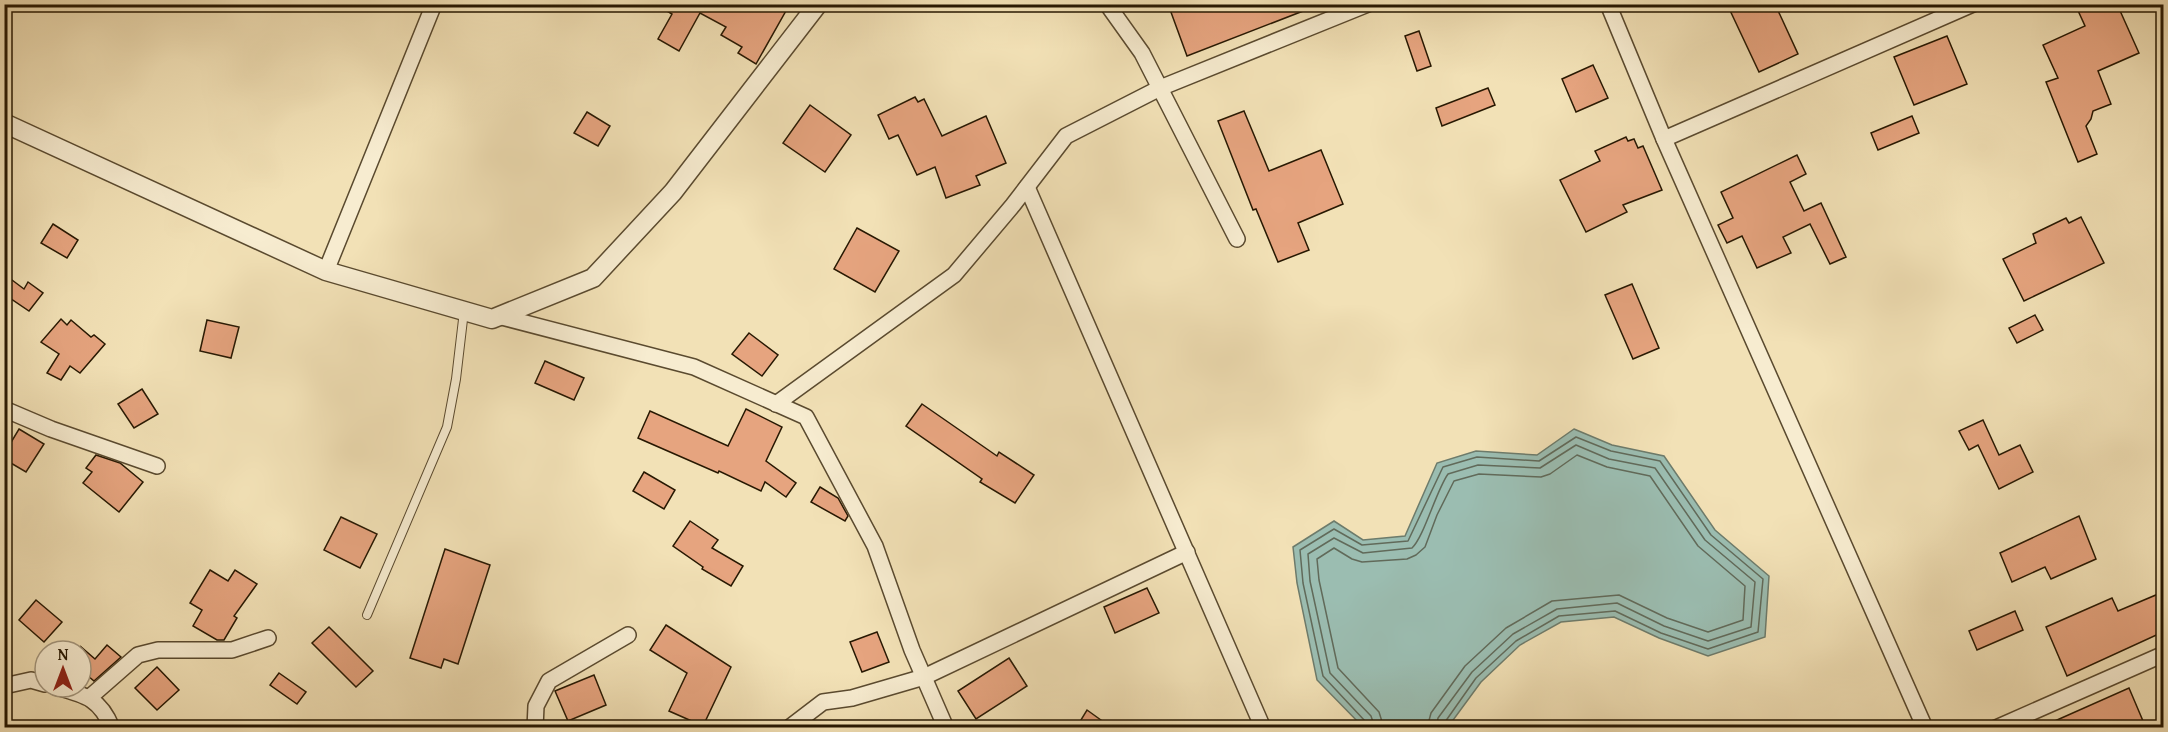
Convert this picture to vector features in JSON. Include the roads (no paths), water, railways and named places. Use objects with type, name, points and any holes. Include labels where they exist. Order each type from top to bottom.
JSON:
[{"type":"street","points":[[326,271],[434,4]]},
{"type":"street","points":[[4,123],[326,271],[492,319],[593,278],[673,192],[818,4]]},
{"type":"street","points":[[1107,4],[1142,53],[1236,239]]},
{"type":"street","points":[[1608,4],[1664,139],[1925,728]]},
{"type":"street","points":[[1664,139],[1973,4]]},
{"type":"street","points":[[776,404],[954,275],[1066,136],[1160,88],[1365,5]]},
{"type":"street","points":[[1027,187],[1263,728]]},
{"type":"street","points":[[498,316],[694,367],[806,417],[875,546],[912,650],[946,728]]},
{"type":"street","points":[[4,409],[51,429],[157,466]]},
{"type":"street","points":[[789,728],[823,702],[852,698],[924,677],[1187,552]]},
{"type":"street","points":[[535,728],[536,706],[549,681],[628,635]]},
{"type":"street","points":[[93,694],[138,655],[158,650],[232,650],[268,638]]},
{"type":"street","points":[[1996,728],[2163,654]]},
{"type":"street","points":[[4,686],[33,681]]},
{"type":"street","points":[[92,699],[106,712],[112,728]]},
{"type":"lane","points":[[367,615],[447,427],[456,379],[464,310]]},
{"type":"water","points":[[1574,429],[1612,445],[1664,456],[1715,530],[1769,576],[1765,637],[1708,656],[1659,638],[1614,617],[1561,622],[1520,645],[1481,682],[1448,727],[1363,727],[1317,680],[1297,583],[1293,547],[1334,521],[1363,540],[1405,536],[1437,463],[1476,451],[1537,455]]}]
